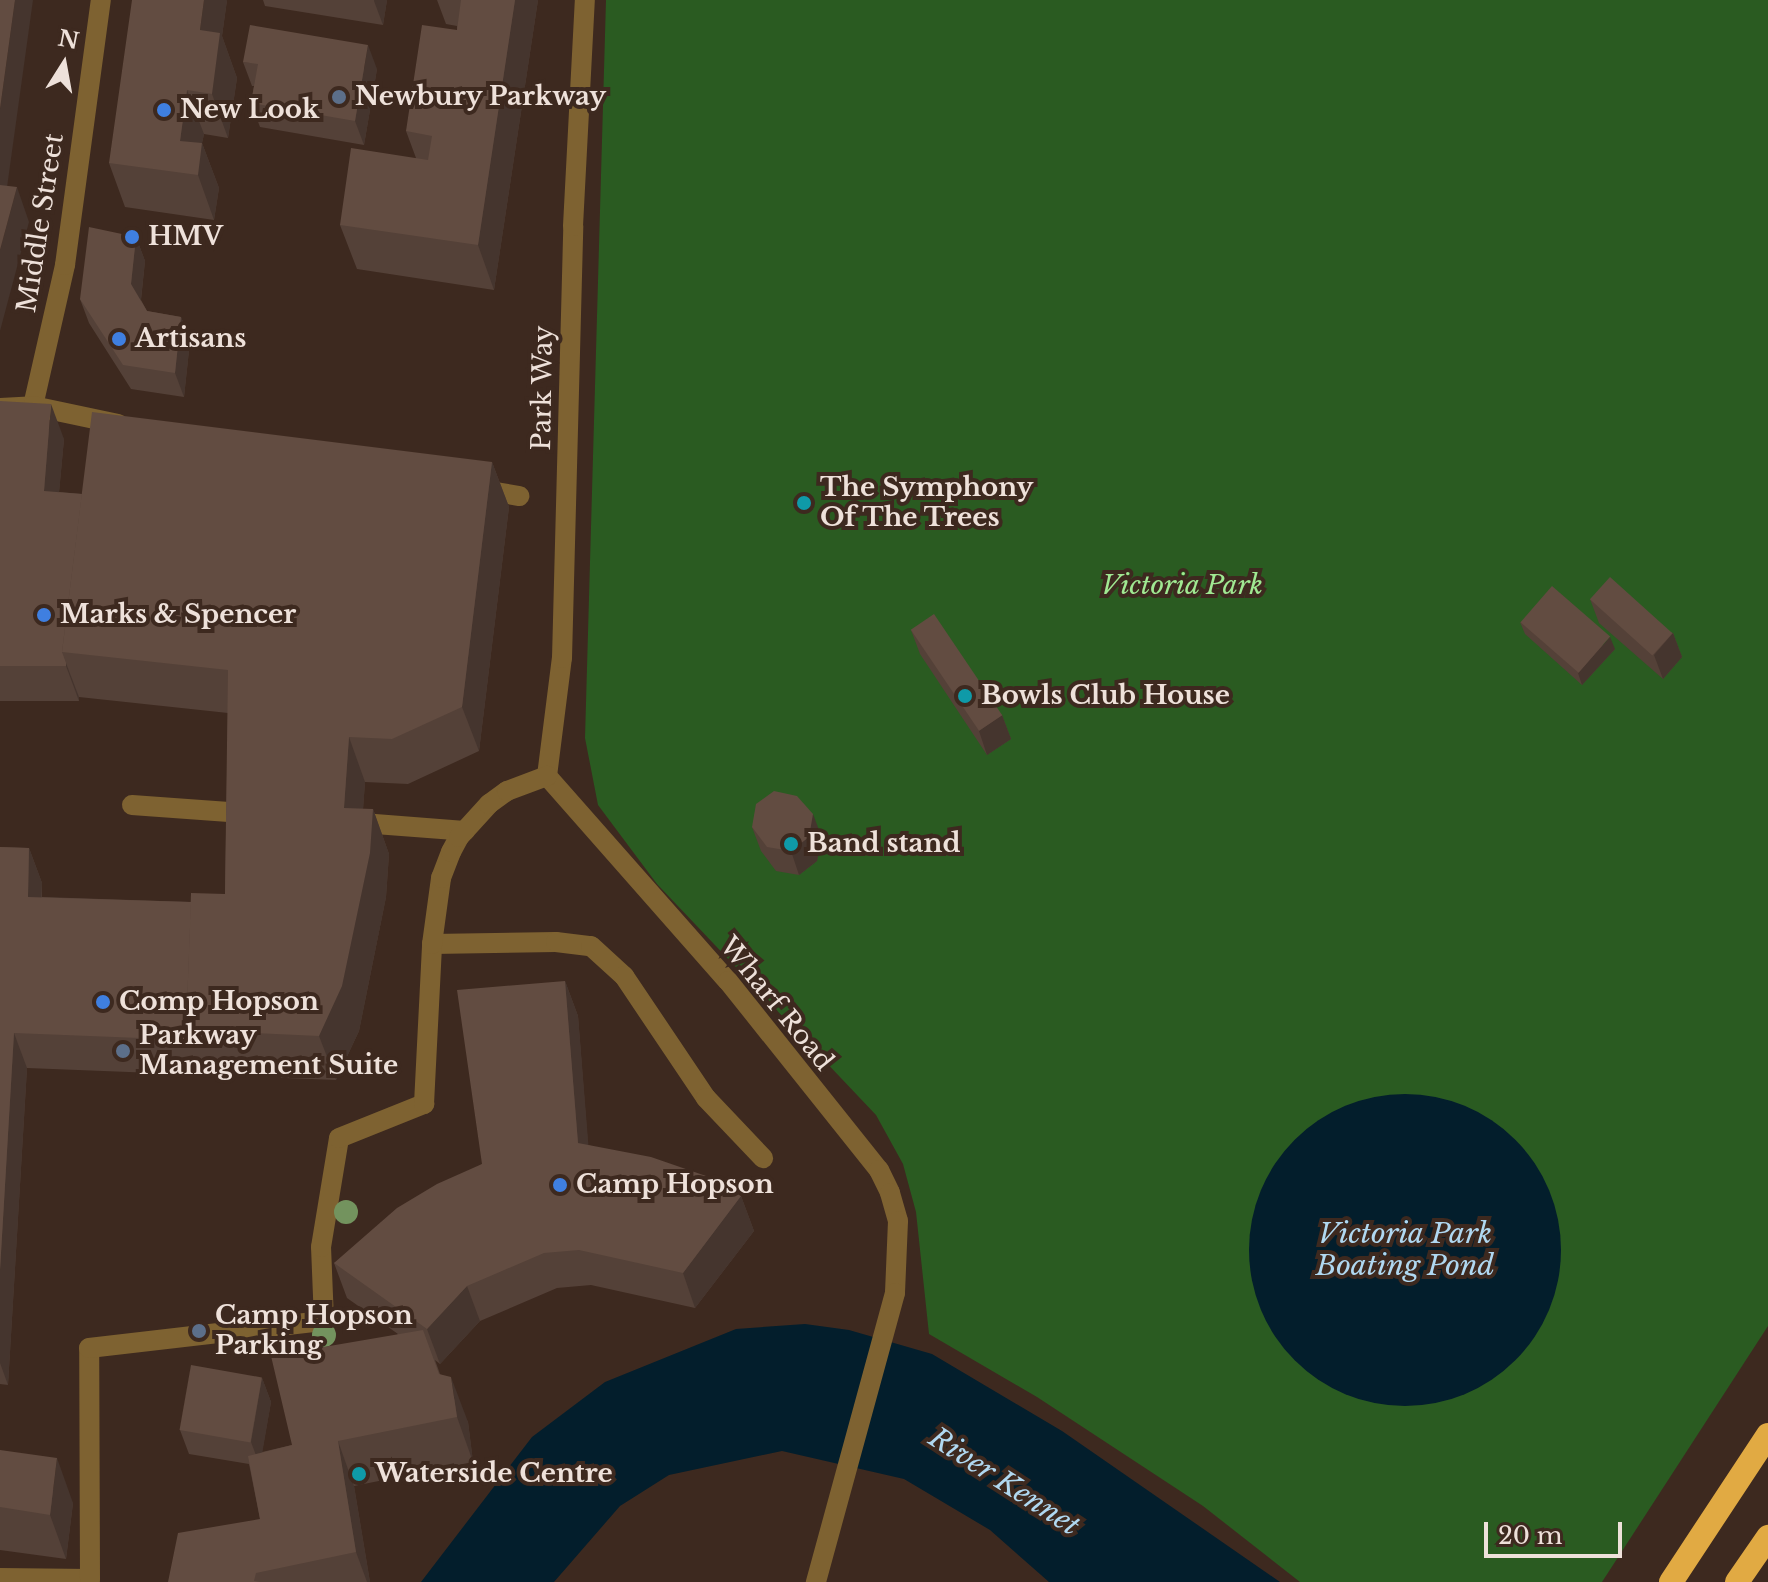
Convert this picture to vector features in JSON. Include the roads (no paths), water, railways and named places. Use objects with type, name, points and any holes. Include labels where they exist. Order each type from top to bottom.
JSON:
[{"type":"highway","points":[[1671,1582],[1768,1435]]},
{"type":"highway","points":[[1737,1582],[1768,1537]]},
{"type":"street","name":"Middle Street","points":[[33,406],[65,265],[101,0]]},
{"type":"street","name":"Park Way","points":[[547,776],[562,658],[573,226],[585,0]]},
{"type":"street","points":[[0,408],[33,406],[141,429]]},
{"type":"street","points":[[458,486],[519,496]]},
{"type":"street","points":[[0,1578],[90,1579],[89,1348],[324,1321],[321,1247],[339,1138],[424,1104],[432,944],[441,878],[465,831],[507,791],[547,776]]},
{"type":"street","name":"Wharf Road","points":[[547,776],[728,981],[879,1170],[898,1221],[895,1293],[816,1582]]},
{"type":"street","points":[[132,805],[243,813]]},
{"type":"street","points":[[362,823],[465,831]]},
{"type":"street","points":[[432,944],[556,942],[591,946],[624,976],[706,1098],[763,1158]]},
{"type":"water","name":"Victoria Park Boating Pond","points":[[1405,1094],[1435,1097],[1465,1106],[1492,1121],[1515,1140],[1534,1163],[1549,1190],[1558,1220],[1561,1250],[1558,1280],[1549,1310],[1534,1337],[1515,1360],[1492,1379],[1465,1394],[1435,1403],[1405,1406],[1375,1403],[1345,1394],[1318,1379],[1295,1360],[1276,1337],[1261,1310],[1252,1280],[1249,1250],[1252,1220],[1261,1190],[1276,1163],[1295,1140],[1318,1121],[1345,1106],[1375,1097]]},
{"type":"water","name":"River Kennet","points":[[805,1324],[849,1330],[932,1354],[1062,1431],[1280,1582],[1049,1582],[990,1530],[904,1479],[782,1451],[669,1475],[620,1506],[554,1582],[421,1582],[532,1437],[605,1382],[736,1329]]},
{"type":"place","name":"Newbury Parkway","points":[[339,97]]},
{"type":"place","name":"New Look","points":[[164,110]]},
{"type":"place","name":"HMV","points":[[132,237]]},
{"type":"place","name":"Artisans","points":[[119,339]]},
{"type":"place","name":"The Symphony Of The Trees","points":[[804,503]]},
{"type":"place","name":"Marks & Spencer","points":[[44,615]]},
{"type":"place","name":"Bowls Club House","points":[[965,696]]},
{"type":"place","name":"Band stand","points":[[791,844]]},
{"type":"place","name":"Comp Hopson","points":[[103,1002]]},
{"type":"place","name":"Parkway Management Suite","points":[[123,1051]]},
{"type":"place","name":"Camp Hopson","points":[[560,1185]]},
{"type":"place","name":"Camp Hopson Parking","points":[[199,1331]]},
{"type":"place","name":"Waterside Centre","points":[[359,1474]]},
{"type":"park label","name":"Victoria Park","points":[[1182,586]]}]
